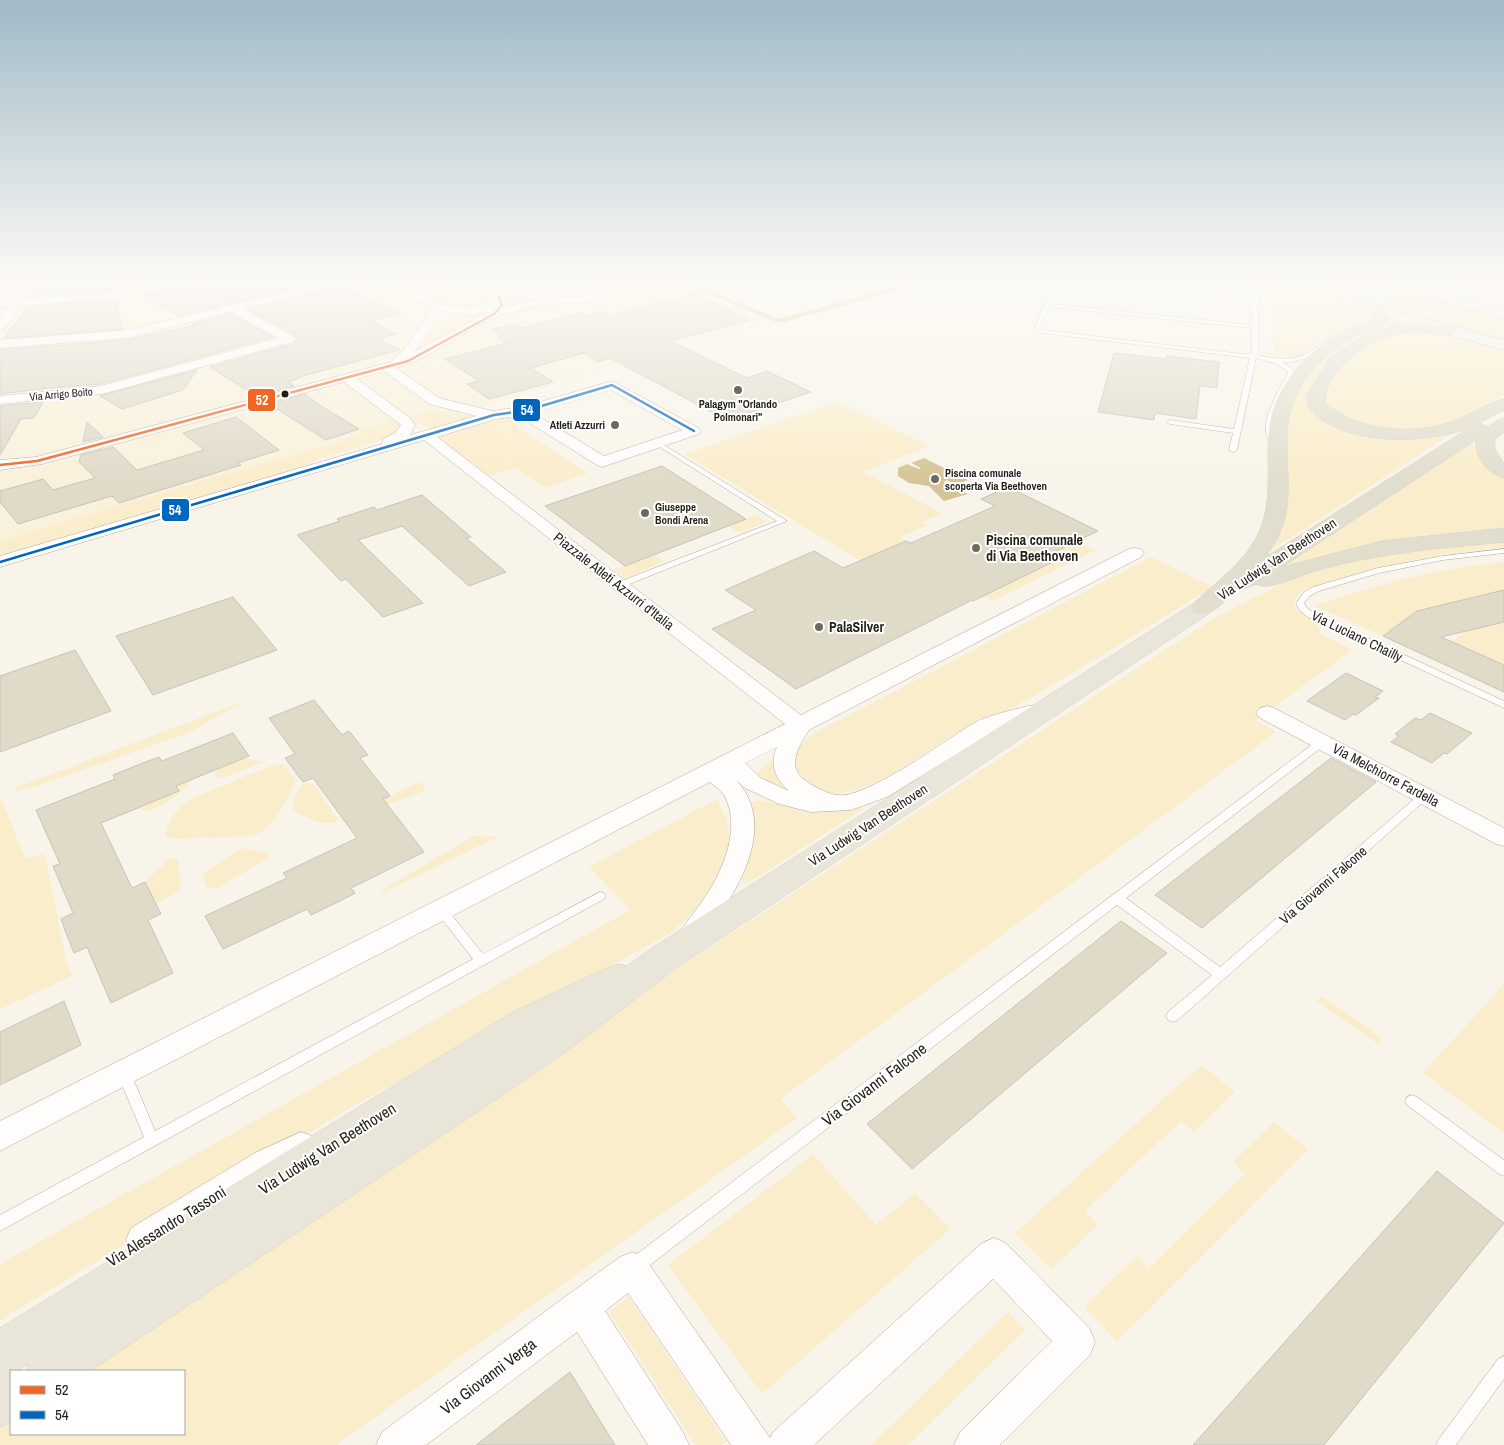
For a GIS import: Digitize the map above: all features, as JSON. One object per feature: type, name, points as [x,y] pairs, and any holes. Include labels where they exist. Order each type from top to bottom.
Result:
[{"type":"highway","points":[[1202,608],[1253,557],[1266,539],[1275,517],[1278,501],[1280,416],[1295,383],[1326,349]]},
{"type":"highway","points":[[1353,349],[1335,363],[1316,395],[1316,405],[1330,416],[1356,427],[1382,433],[1412,434],[1433,432],[1456,427],[1504,404]]},
{"type":"highway","name":"Via Ludwig Van Beethoven","points":[[1202,608],[1504,413]]},
{"type":"highway","points":[[1504,424],[1486,437],[1484,448],[1490,460],[1504,472]]},
{"type":"highway","points":[[1202,608],[1286,572],[1349,555],[1417,543],[1504,535]]},
{"type":"main road","name":"Via Ludwig Van Beethoven","points":[[51,1370],[515,1066],[675,951],[1202,608]]},
{"type":"main road","name":"Via Ludwig Van Beethoven","points":[[0,1355],[526,1023],[675,951]]},
{"type":"street","name":"Via Arrigo Boito","points":[[0,400],[102,390],[251,349]]},
{"type":"street","points":[[386,367],[397,363],[409,349]]},
{"type":"street","points":[[0,465],[37,461],[347,378],[415,358],[430,349]]},
{"type":"street","points":[[386,367],[434,401],[494,415]]},
{"type":"street","points":[[301,473],[327,460],[394,440],[408,428],[406,422],[347,378]]},
{"type":"street","points":[[0,562],[494,415],[520,411],[612,385],[694,431],[602,462],[520,411]]},
{"type":"street","name":"Piazzale Atleti Azzurri d'Italia","points":[[426,435],[801,726]]},
{"type":"street","points":[[0,1137],[1135,553]]},
{"type":"street","name":"Via Ludwig Van Beethoven","points":[[722,767],[779,796],[811,804],[851,802],[879,792],[986,726],[1051,706]]},
{"type":"street","name":"Via Melchiorre Fardella","points":[[1267,713],[1504,838]]},
{"type":"street","name":"Via Ludwig Van Beethoven","points":[[801,726],[785,754],[784,766],[786,774],[792,782],[816,796],[851,802]]},
{"type":"street","name":"Via Ludwig Van Beethoven","points":[[675,951],[714,906],[732,872],[740,846],[743,828],[739,804],[722,767]]},
{"type":"street","name":"Via Alessandro Tassoni","points":[[0,1329],[268,1162],[442,1075]]},
{"type":"street","points":[[786,1445],[994,1255],[1077,1342],[973,1445]]},
{"type":"street","points":[[632,1269],[754,1445]]},
{"type":"street","name":"Via Giovanni Falcone","points":[[581,1306],[632,1269]]},
{"type":"street","points":[[581,1306],[670,1445]]},
{"type":"street","name":"Via Giovanni Verga","points":[[395,1445],[581,1306]]},
{"type":"lane","points":[[1184,349],[1253,356],[1283,364],[1292,372],[1279,394],[1270,425],[1270,435],[1278,448]]},
{"type":"lane","points":[[1233,450],[1255,349]]},
{"type":"lane","points":[[1267,359],[1289,360],[1305,358],[1315,349]]},
{"type":"lane","points":[[1170,422],[1237,432]]},
{"type":"lane","points":[[619,585],[783,521],[657,443]]},
{"type":"lane","name":"Via Luciano Chailly","points":[[1504,551],[1443,558],[1378,571],[1316,589],[1307,594],[1300,603],[1302,608],[1311,615],[1504,706]]},
{"type":"lane","name":"Via Giovanni Falcone","points":[[632,1269],[1322,742]]},
{"type":"lane","name":"Via Giovanni Falcone","points":[[1172,1016],[1425,796]]},
{"type":"lane","points":[[0,1223],[600,896]]},
{"type":"lane","points":[[1117,898],[1220,974]]},
{"type":"lane","points":[[442,911],[481,961]]},
{"type":"lane","points":[[124,1073],[152,1140]]},
{"type":"lane","points":[[1412,1101],[1504,1169]]},
{"type":"lane","points":[[1445,1445],[1504,1365]]},
{"type":"shaded area","points":[[0,349],[677,349],[0,546]]},
{"type":"shaded area","points":[[1275,349],[1310,349],[1303,355],[1291,358],[1276,356],[1262,351],[1275,352]]},
{"type":"shaded area","points":[[1335,349],[1342,349],[1330,358],[1323,366],[1308,396],[1312,409],[1409,439],[1430,438],[1454,432],[1265,554],[1286,455],[1288,415],[1302,382],[1313,368]]},
{"type":"shaded area","points":[[1504,349],[1504,395],[1463,418],[1437,427],[1396,430],[1382,429],[1356,422],[1341,415],[1325,403],[1325,400],[1337,375],[1353,357],[1363,350]]},
{"type":"shaded area","points":[[838,402],[929,446],[863,472],[942,513],[922,522],[928,525],[900,537],[906,541],[861,561],[684,454]]},
{"type":"shaded area","points":[[433,410],[472,416],[428,429],[411,416]]},
{"type":"shaded area","points":[[515,416],[528,423],[516,427],[588,473],[546,488],[516,468],[489,476],[435,437],[486,421]]},
{"type":"shaded area","points":[[395,421],[400,426],[393,437],[319,459],[299,469],[0,557],[0,541],[361,435],[359,431]]},
{"type":"shaded area","points":[[1472,442],[1478,455],[1504,477],[1504,531],[1273,573]]},
{"type":"shaded area","name":"Piscina comunale scoperta Via Beethoven","points":[[924,458],[968,480],[955,485],[947,480],[943,482],[968,494],[944,501],[929,486],[909,483],[898,476],[898,468],[907,464],[919,469],[921,468],[911,463]]},
{"type":"shaded area","points":[[756,515],[767,522],[739,533],[728,526]]},
{"type":"shaded area","points":[[1504,539],[1504,547],[1441,555],[1400,563],[1319,584],[1300,593],[1295,599],[1293,606],[1298,611],[1318,621],[1320,634],[1352,650],[1256,720],[1276,732],[780,1099],[797,1118],[336,1445],[0,1445],[0,1417],[10,1411],[10,1435],[185,1435],[185,1370],[72,1370],[643,991],[1211,620],[1278,586],[1313,572],[1348,561],[1406,550]]},
{"type":"shaded area","points":[[1077,541],[1096,550],[993,601],[984,596],[1062,557],[1054,552]]},
{"type":"shaded area","points":[[654,555],[664,562],[624,578],[614,570]]},
{"type":"shaded area","points":[[1151,557],[1213,587],[1039,693],[1007,711],[955,734],[900,769],[870,785],[841,793],[825,792],[805,780],[795,767],[792,760],[796,751],[817,732]]},
{"type":"shaded area","points":[[1504,562],[1504,590],[1417,611],[1383,636],[1315,606],[1362,590],[1408,578]]},
{"type":"shaded area","points":[[1504,622],[1504,665],[1452,642],[1465,631]]},
{"type":"shaded area","points":[[247,700],[188,733],[32,788],[12,789]]},
{"type":"shaded area","points":[[244,758],[264,762],[227,776],[217,778],[215,775],[215,770]]},
{"type":"shaded area","points":[[773,760],[776,769],[795,792],[776,791],[758,775],[761,768]]},
{"type":"shaded area","points":[[282,764],[294,778],[295,784],[273,822],[259,833],[251,836],[176,839],[166,836],[166,831],[174,815],[190,799],[273,765]]},
{"type":"shaded area","points":[[191,780],[186,788],[161,806],[149,810],[135,809],[179,791],[176,786]]},
{"type":"shaded area","points":[[305,783],[313,784],[338,819],[335,823],[319,823],[294,811],[292,804],[301,786]]},
{"type":"shaded area","points":[[417,783],[422,783],[425,788],[422,792],[368,812],[357,811]]},
{"type":"shaded area","points":[[0,796],[25,858],[45,855],[66,961],[72,976],[0,1009]]},
{"type":"shaded area","points":[[717,799],[726,820],[729,837],[728,853],[723,868],[706,897],[671,933],[350,1108],[0,1320],[0,1264],[630,910],[589,867]]},
{"type":"shaded area","points":[[760,800],[796,808],[857,806],[863,809],[753,880],[745,882],[739,879],[749,804]]},
{"type":"shaded area","points":[[474,836],[498,837],[380,894],[385,888]]},
{"type":"shaded area","points":[[242,848],[269,854],[269,857],[218,888],[207,888],[203,878],[204,873]]},
{"type":"shaded area","points":[[170,858],[178,860],[181,889],[156,904],[145,882]]},
{"type":"shaded area","points":[[1504,984],[1504,1133],[1423,1073]]},
{"type":"shaded area","points":[[1322,996],[1383,1039],[1378,1044],[1317,1001]]},
{"type":"shaded area","points":[[1201,1065],[1235,1092],[1194,1132],[1181,1121],[1085,1211],[1098,1225],[1051,1269],[1015,1233]]},
{"type":"shaded area","points":[[1274,1122],[1308,1149],[1117,1341],[1084,1307],[1137,1256],[1149,1268],[1245,1174],[1233,1162]]},
{"type":"shaded area","points":[[813,1154],[876,1225],[915,1193],[950,1229],[762,1394],[668,1265]]},
{"type":"shaded area","points":[[629,1297],[726,1442],[722,1445],[696,1445],[609,1312]]},
{"type":"shaded area","points":[[1008,1312],[1025,1330],[908,1445],[871,1445]]},
{"type":"building","points":[[227,349],[101,384],[0,394],[0,350]]},
{"type":"building","points":[[273,349],[399,350],[299,377],[288,382],[294,386],[256,396],[210,367]]},
{"type":"building","points":[[482,349],[688,349],[747,378],[767,371],[811,392],[727,420],[610,358],[598,362],[584,353],[531,368],[553,382],[489,399],[467,384],[479,381],[445,359]]},
{"type":"building","points":[[1114,353],[1167,359],[1167,356],[1219,362],[1217,388],[1200,386],[1196,419],[1155,413],[1154,420],[1098,412]]},
{"type":"building","points":[[197,370],[183,390],[122,409],[100,396]]},
{"type":"building","points":[[305,394],[359,429],[326,440],[269,404]]},
{"type":"building","points":[[43,402],[34,418],[21,419],[0,455],[0,406]]},
{"type":"building","points":[[236,417],[279,450],[238,463],[241,465],[119,503],[112,496],[18,524],[0,502],[0,491],[43,479],[53,490],[95,478],[79,462],[81,455],[113,447],[137,470],[204,450],[183,433]]},
{"type":"building","points":[[87,422],[103,437],[83,442]]},
{"type":"building","name":"Giuseppe Bondi Arena","points":[[662,466],[746,519],[625,566],[545,506]]},
{"type":"building","points":[[1008,487],[1098,531],[1054,552],[1063,557],[972,600],[796,689],[712,629],[756,610],[725,590],[814,551],[843,568],[906,541],[911,543],[995,506],[981,499]]},
{"type":"building","points":[[422,495],[471,537],[466,538],[506,572],[469,586],[402,526],[358,540],[423,603],[383,617],[346,579],[341,581],[297,535],[340,521],[337,519],[374,507],[377,510]]},
{"type":"building","points":[[1504,590],[1504,622],[1441,637],[1504,665],[1504,692],[1383,636],[1417,611]]},
{"type":"building","points":[[233,597],[277,650],[153,695],[116,636]]},
{"type":"building","points":[[75,650],[111,711],[0,752],[0,676]]},
{"type":"building","points":[[1346,673],[1383,691],[1375,697],[1379,698],[1356,715],[1353,714],[1345,720],[1307,701]]},
{"type":"building","points":[[314,700],[342,735],[349,731],[368,755],[360,758],[390,796],[383,799],[424,852],[351,888],[355,893],[311,915],[307,909],[223,949],[205,916],[287,878],[283,873],[357,838],[313,778],[303,782],[285,758],[295,754],[269,718]]},
{"type":"building","points":[[1430,713],[1472,733],[1447,754],[1444,753],[1432,763],[1391,742],[1399,736],[1395,734],[1415,718],[1421,720]]},
{"type":"building","points":[[233,733],[249,756],[176,786],[179,791],[101,823],[132,888],[145,882],[161,914],[148,920],[173,973],[111,1003],[87,947],[74,953],[66,933],[61,919],[73,913],[53,866],[60,864],[36,810],[115,779],[113,775],[143,763],[159,757],[162,761]]},
{"type":"building","points":[[1331,758],[1376,782],[1202,928],[1155,895]]},
{"type":"building","points":[[1121,921],[1167,953],[912,1169],[867,1124]]},
{"type":"building","points":[[64,1001],[81,1045],[0,1085],[0,1032]]},
{"type":"building","points":[[1437,1171],[1504,1223],[1324,1445],[1193,1445]]},
{"type":"building","points":[[570,1372],[615,1445],[476,1445]]},
{"type":"transit line","name":"52","points":[[0,465],[37,461],[408,361],[429,349]]},
{"type":"transit line","name":"54","points":[[0,562],[494,415],[528,410],[612,385],[694,431]]},
{"type":"place","name":"Palagym \"Orlando Polmonari\"","points":[[738,390]]},
{"type":"place","name":"Atleti Azzurri","points":[[615,425]]},
{"type":"place","name":"Piscina comunale scoperta Via Beethoven","points":[[935,479]]},
{"type":"place","name":"Giuseppe Bondi Arena","points":[[645,513]]},
{"type":"place","name":"Piscina comunale di Via Beethoven","points":[[976,548]]},
{"type":"place","name":"PalaSilver","points":[[819,627]]}]
